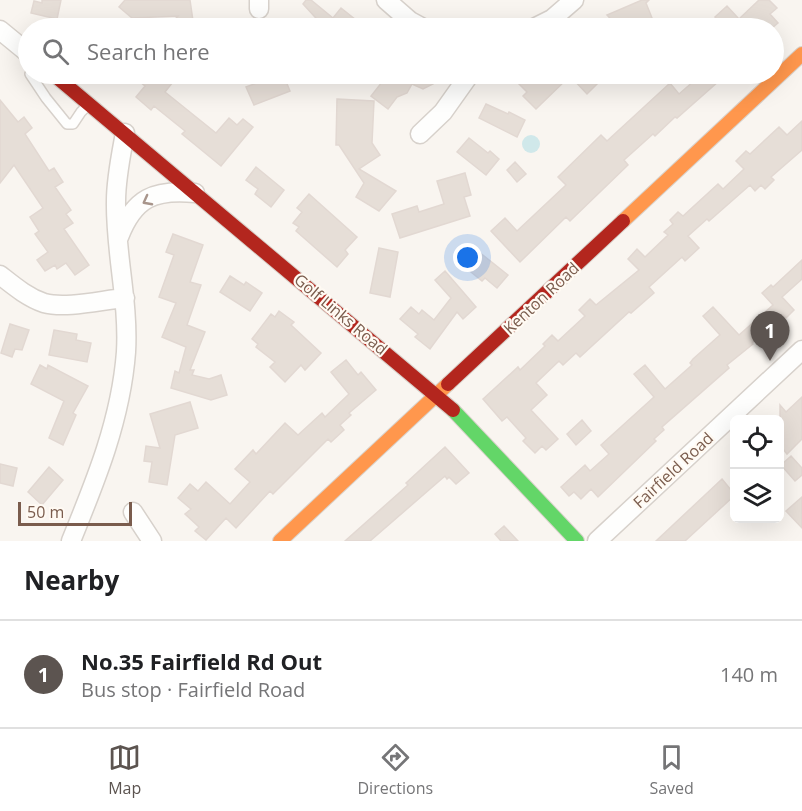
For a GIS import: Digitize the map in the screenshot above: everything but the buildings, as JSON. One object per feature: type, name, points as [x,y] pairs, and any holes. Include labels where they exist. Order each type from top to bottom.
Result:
[{"type":"street","points":[[386,0],[407,18]]},
{"type":"street","points":[[553,18],[574,0]]},
{"type":"street","points":[[0,30],[18,45]]},
{"type":"street","name":"Kenton Road","points":[[784,71],[802,54]]},
{"type":"street","name":"Golf Links Road","points":[[65,84],[437,395],[461,417],[577,541]]},
{"type":"street","points":[[420,134],[443,112],[464,84]]},
{"type":"street","name":"Kenton Road","points":[[280,541],[770,84]]},
{"type":"street","points":[[71,541],[93,489],[114,424],[122,384],[126,351],[125,298],[116,201],[124,133]]},
{"type":"street","points":[[118,241],[126,218],[135,207],[147,200],[174,191],[197,193]]},
{"type":"street","points":[[0,275],[19,290],[47,304],[61,305],[125,298]]},
{"type":"street","name":"Fairfield Road","points":[[597,541],[802,350]]},
{"type":"street","points":[[133,512],[152,541]]},
{"type":"lane","points":[[37,84],[67,124],[73,124],[90,104]]},
{"type":"water","points":[[531,135],[537,138],[540,144],[537,150],[531,153],[525,150],[522,144],[525,138]]},
{"type":"traffic: fast","points":[[453,410],[577,541]]},
{"type":"traffic: slow","points":[[784,71],[802,54]]},
{"type":"traffic: slow","points":[[623,221],[770,84]]},
{"type":"traffic: slow","points":[[280,541],[448,384]]},
{"type":"traffic: jam","points":[[65,84],[453,410]]},
{"type":"traffic: jam","points":[[448,384],[623,221]]},
{"type":"place","name":"No.35 Fairfield Rd Out","points":[[770,361]]}]
